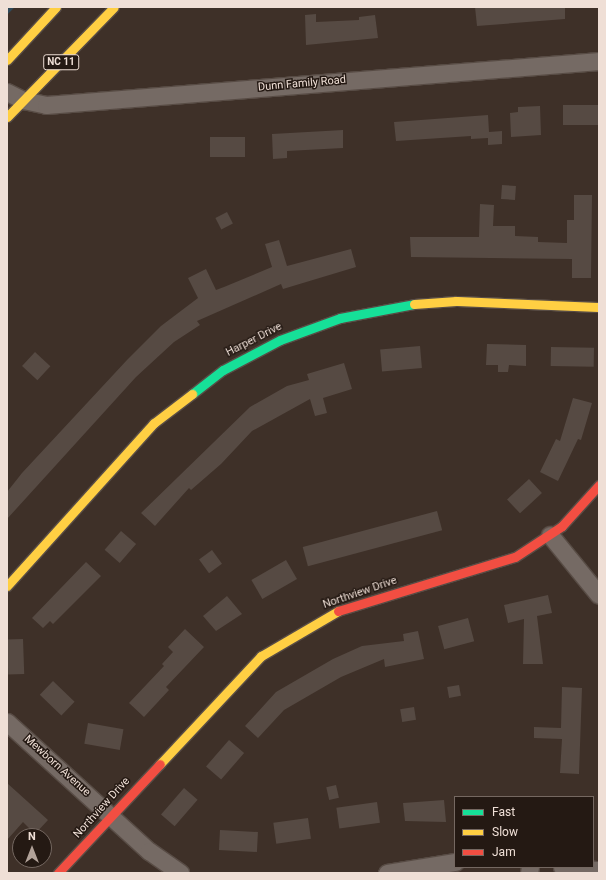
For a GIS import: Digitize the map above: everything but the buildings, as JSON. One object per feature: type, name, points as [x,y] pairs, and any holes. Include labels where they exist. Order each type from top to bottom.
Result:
[{"type":"main road","points":[[7,60],[56,7]]},
{"type":"main road","name":"NC 11","points":[[7,117],[114,7]]},
{"type":"main road","name":"Harper Drive","points":[[7,586],[154,423],[223,370],[280,340],[340,318],[406,304],[478,301],[599,307]]},
{"type":"main road","name":"Northview Drive","points":[[58,873],[261,656],[286,638],[344,609],[498,564],[550,535],[575,514],[599,485]]},
{"type":"street","name":"Dunn Family Road","points":[[7,92],[23,100],[46,105],[599,60]]},
{"type":"street","points":[[550,535],[599,596]]},
{"type":"street","name":"Mewborn Avenue","points":[[7,722],[112,815],[148,851],[180,873]]},
{"type":"street","points":[[387,873],[454,862]]},
{"type":"street","points":[[574,868],[599,870]]},
{"type":"waterway","points":[[7,12],[12,7]]},
{"type":"traffic: fast","points":[[192,394],[223,370],[280,340],[340,318],[414,304]]},
{"type":"traffic: slow","points":[[7,60],[56,7]]},
{"type":"traffic: slow","points":[[7,117],[114,7]]},
{"type":"traffic: slow","points":[[414,304],[456,301],[599,307]]},
{"type":"traffic: slow","points":[[7,586],[154,423],[192,394]]},
{"type":"traffic: slow","points":[[160,764],[261,656],[338,611]]},
{"type":"traffic: jam","points":[[338,611],[515,557],[562,526],[599,485]]},
{"type":"traffic: jam","points":[[58,873],[160,764]]}]
